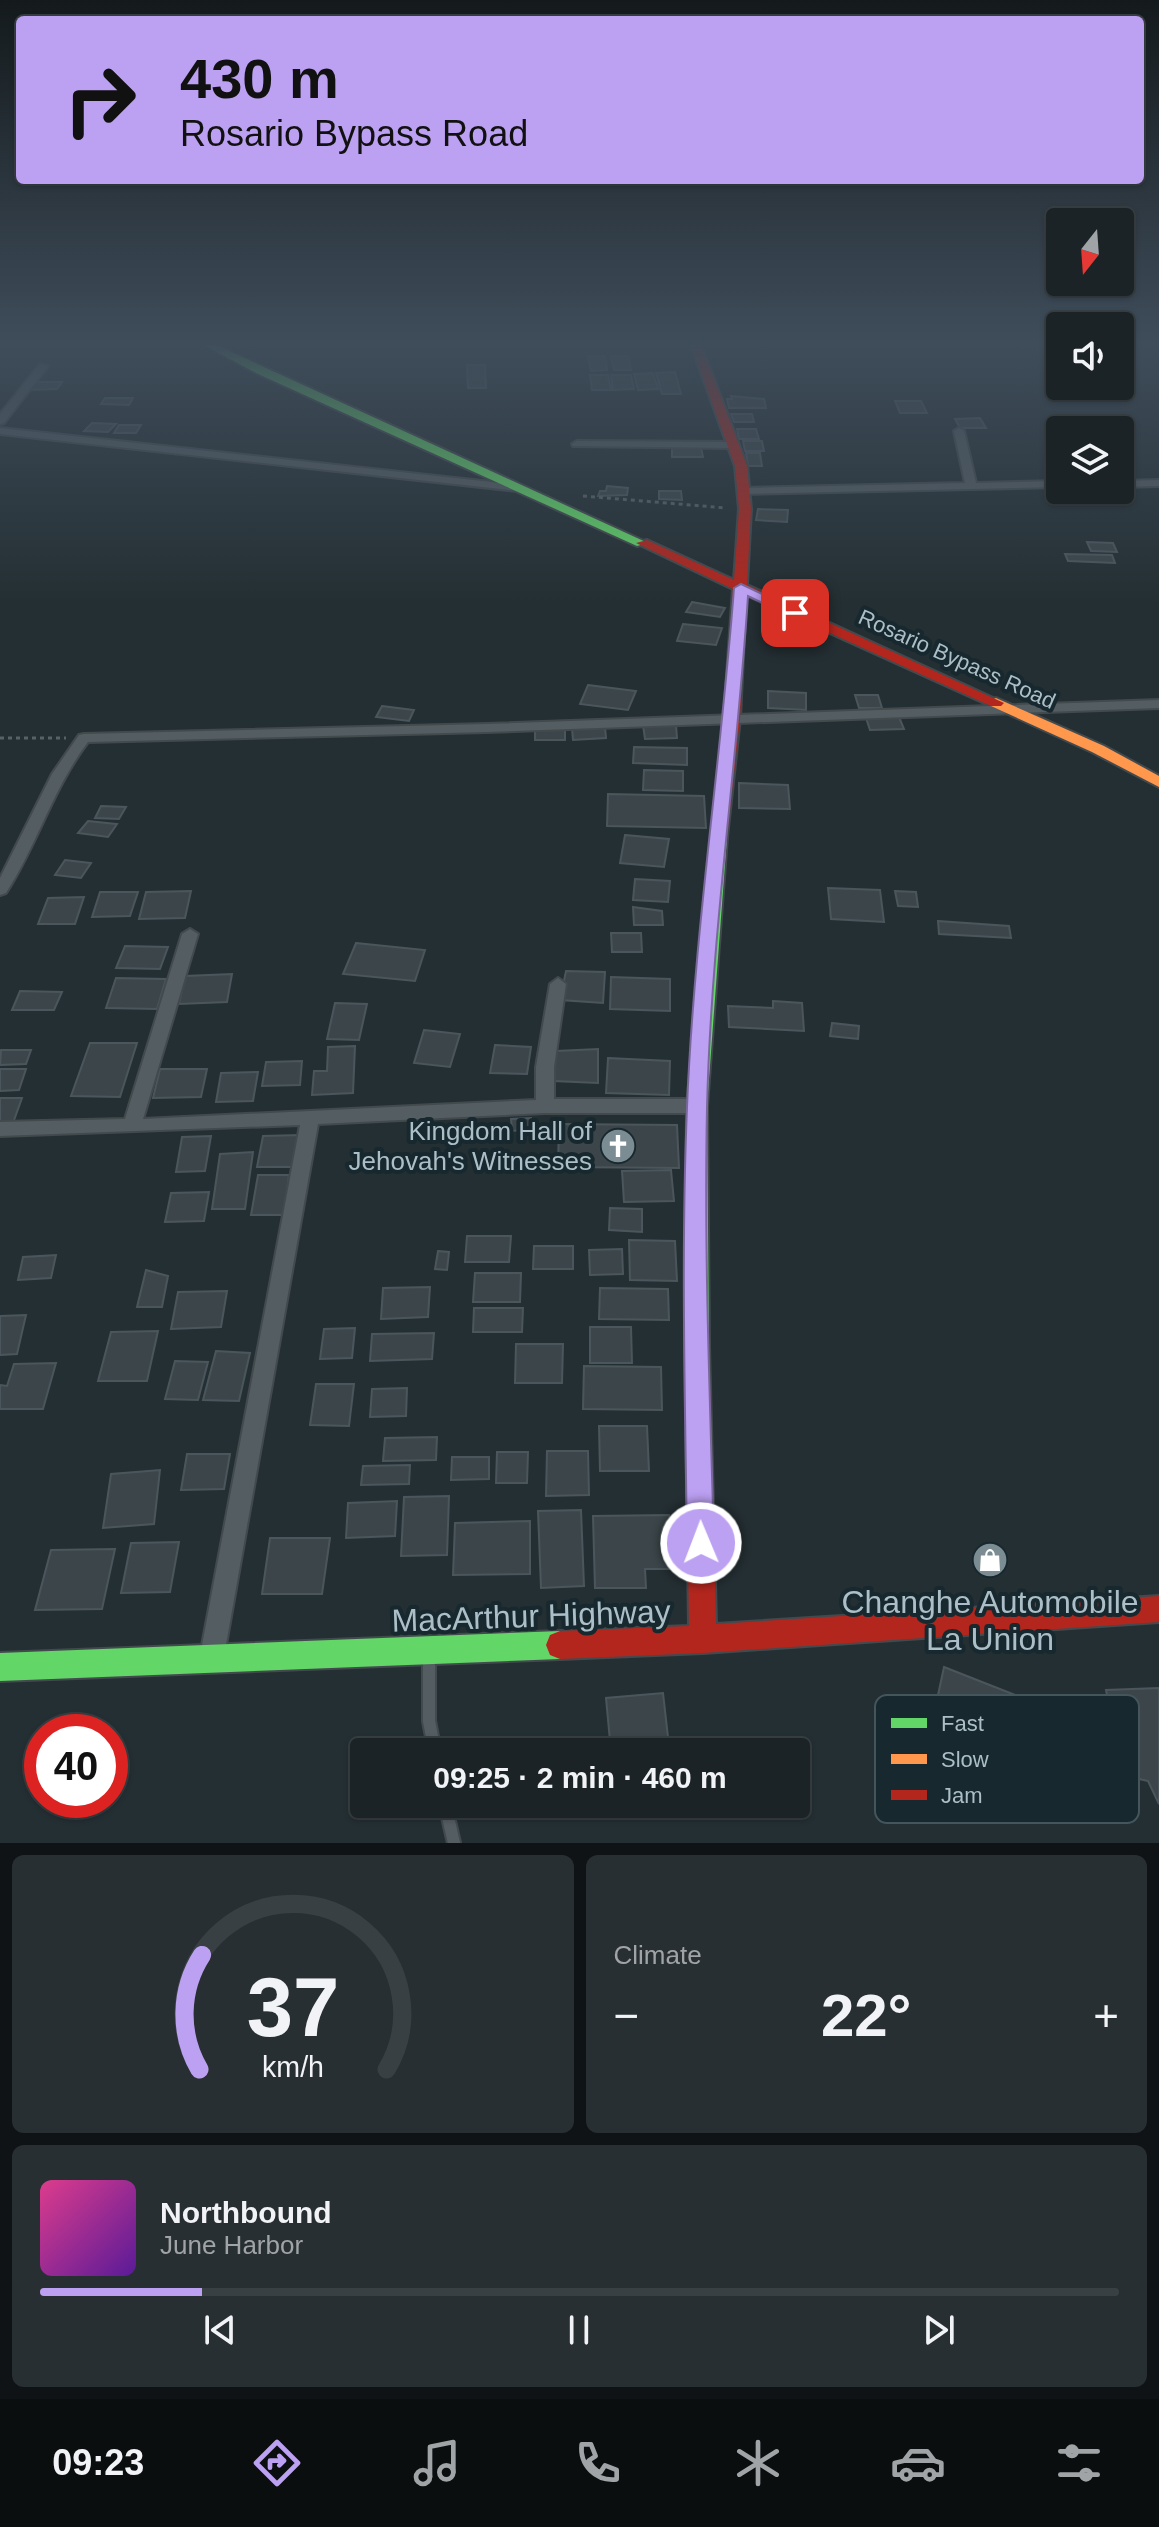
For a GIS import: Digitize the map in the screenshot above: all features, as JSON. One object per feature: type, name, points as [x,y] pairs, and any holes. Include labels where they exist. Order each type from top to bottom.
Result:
[{"type":"main road","name":"Rosario Bypass Road","points":[[392,431],[1034,709],[1159,770]]},
{"type":"main road","name":"Rosario Bypass Road","points":[[414,431],[1098,749],[1159,782]]},
{"type":"main road","points":[[703,1639],[696,1322],[697,1106],[711,913],[732,718],[744,500],[741,466],[728,431]]},
{"type":"main road","name":"MacArthur Highway","points":[[0,1667],[703,1639],[1159,1609]]},
{"type":"street","points":[[0,431],[518,488]]},
{"type":"street","points":[[959,431],[971,485]]},
{"type":"street","points":[[577,444],[733,445]]},
{"type":"street","points":[[1134,484],[1159,483]]},
{"type":"street","points":[[744,500],[971,485],[1046,484]]},
{"type":"street","points":[[0,890],[19,864],[52,783],[66,758],[84,738],[390,733],[1159,704]]},
{"type":"street","points":[[132,1126],[190,934]]},
{"type":"street","points":[[545,1106],[545,1067],[558,984]]},
{"type":"street","points":[[0,1129],[132,1126],[545,1106],[697,1106]]},
{"type":"street","points":[[212,1658],[310,1118]]},
{"type":"lane","points":[[428,1650],[429,1721],[432,1738]]},
{"type":"lane","points":[[448,1818],[454,1843]]},
{"type":"path","points":[[545,491],[744,500]]},
{"type":"path","points":[[0,738],[84,738]]},
{"type":"building","points":[[115,431],[137,431],[136,433]]},
{"type":"building","points":[[737,431],[757,431],[759,439],[739,439]]},
{"type":"building","points":[[743,441],[762,441],[764,451],[745,451]]},
{"type":"building","points":[[672,448],[701,448],[703,457],[672,457]]},
{"type":"building","points":[[746,453],[760,453],[762,466],[748,466]]},
{"type":"building","points":[[607,486],[628,488],[627,495],[598,496],[600,491],[606,491]]},
{"type":"building","points":[[659,491],[681,491],[682,500],[659,499]]},
{"type":"building","points":[[758,509],[788,510],[787,522],[756,520]]},
{"type":"building","points":[[1087,542],[1113,543],[1117,552],[1091,551]]},
{"type":"building","points":[[1065,554],[1112,555],[1115,563],[1068,561]]},
{"type":"building","points":[[692,602],[725,608],[720,617],[686,612]]},
{"type":"building","points":[[683,624],[722,628],[716,645],[677,641]]},
{"type":"building","points":[[588,685],[636,691],[628,710],[580,704]]},
{"type":"building","points":[[768,691],[806,693],[806,710],[768,708]]},
{"type":"building","points":[[855,695],[878,695],[882,708],[859,708]]},
{"type":"building","points":[[382,706],[414,710],[409,721],[376,717]]},
{"type":"building","points":[[899,717],[904,729],[870,730],[866,718]]},
{"type":"building","points":[[643,725],[676,725],[677,738],[645,739]]},
{"type":"building","points":[[605,727],[606,738],[573,740],[572,728]]},
{"type":"building","points":[[535,728],[565,728],[565,740],[535,740]]},
{"type":"building","points":[[634,747],[687,748],[687,765],[633,763]]},
{"type":"building","points":[[644,770],[683,771],[683,791],[643,790]]},
{"type":"building","points":[[739,783],[788,785],[790,809],[739,808]]},
{"type":"building","points":[[608,794],[704,796],[706,828],[607,826]]},
{"type":"building","points":[[101,806],[126,807],[119,819],[95,818]]},
{"type":"building","points":[[88,821],[117,824],[108,837],[78,833]]},
{"type":"building","points":[[625,835],[669,839],[664,867],[620,863]]},
{"type":"building","points":[[65,860],[91,863],[81,878],[55,875]]},
{"type":"building","points":[[635,879],[670,881],[668,902],[633,900]]},
{"type":"building","points":[[828,888],[880,890],[884,922],[831,919]]},
{"type":"building","points":[[191,891],[185,918],[139,919],[146,892]]},
{"type":"building","points":[[895,891],[916,892],[918,907],[898,906]]},
{"type":"building","points":[[100,892],[138,892],[130,916],[92,917]]},
{"type":"building","points":[[84,897],[75,924],[38,924],[48,898]]},
{"type":"building","points":[[633,907],[662,911],[663,925],[634,925]]},
{"type":"building","points":[[938,921],[1009,926],[1011,938],[939,934]]},
{"type":"building","points":[[611,933],[641,933],[642,952],[612,952]]},
{"type":"building","points":[[356,943],[425,950],[415,981],[343,974]]},
{"type":"building","points":[[125,946],[168,947],[160,969],[116,968]]},
{"type":"building","points":[[566,971],[605,972],[603,1003],[560,1000]]},
{"type":"building","points":[[232,974],[227,1002],[179,1004],[185,976]]},
{"type":"building","points":[[611,977],[670,979],[670,1011],[610,1009]]},
{"type":"building","points":[[116,978],[166,979],[157,1009],[106,1008]]},
{"type":"building","points":[[20,991],[62,992],[54,1010],[12,1010]]},
{"type":"building","points":[[773,1001],[802,1003],[804,1031],[729,1027],[728,1006],[773,1008]]},
{"type":"building","points":[[335,1003],[367,1004],[359,1040],[327,1039]]},
{"type":"building","points":[[832,1023],[859,1026],[858,1039],[830,1036]]},
{"type":"building","points":[[424,1030],[460,1034],[450,1067],[414,1063]]},
{"type":"building","points":[[90,1043],[137,1043],[120,1097],[71,1096]]},
{"type":"building","points":[[495,1045],[531,1047],[527,1074],[490,1073]]},
{"type":"building","points":[[355,1046],[353,1093],[312,1095],[314,1071],[327,1071],[328,1047]]},
{"type":"building","points":[[598,1049],[598,1083],[553,1081],[556,1051]]},
{"type":"building","points":[[1,1050],[31,1050],[26,1064],[0,1065]]},
{"type":"building","points":[[608,1058],[670,1061],[669,1095],[606,1093]]},
{"type":"building","points":[[302,1061],[300,1085],[262,1086],[266,1062]]},
{"type":"building","points":[[0,1069],[26,1069],[19,1090],[0,1091]]},
{"type":"building","points":[[160,1069],[207,1069],[201,1097],[153,1098]]},
{"type":"building","points":[[258,1072],[253,1101],[216,1102],[221,1073]]},
{"type":"building","points":[[0,1098],[22,1098],[13,1123],[0,1123]]},
{"type":"building","points":[[531,1118],[532,1129],[512,1131],[511,1119]]},
{"type":"building","name":"Kingdom Hall of Jehovah's Witnesses","points":[[559,1124],[677,1125],[679,1168],[558,1167]]},
{"type":"building","points":[[300,1135],[295,1167],[257,1167],[263,1136]]},
{"type":"building","points":[[211,1136],[205,1171],[176,1172],[182,1137]]},
{"type":"building","points":[[253,1152],[245,1209],[212,1209],[220,1154]]},
{"type":"building","points":[[671,1170],[674,1201],[624,1202],[622,1171]]},
{"type":"building","points":[[258,1175],[289,1175],[284,1215],[251,1215]]},
{"type":"building","points":[[209,1192],[204,1221],[165,1222],[171,1193]]},
{"type":"building","points":[[610,1208],[642,1209],[642,1232],[609,1230]]},
{"type":"building","points":[[467,1236],[511,1236],[509,1262],[465,1262]]},
{"type":"building","points":[[629,1240],[675,1241],[677,1281],[630,1280]]},
{"type":"building","points":[[534,1246],[573,1246],[573,1269],[533,1269]]},
{"type":"building","points":[[622,1249],[623,1274],[590,1275],[589,1250]]},
{"type":"building","points":[[438,1251],[449,1252],[447,1270],[435,1269]]},
{"type":"building","points":[[56,1255],[51,1278],[18,1280],[23,1257]]},
{"type":"building","points":[[146,1270],[168,1276],[162,1307],[137,1307]]},
{"type":"building","points":[[475,1273],[521,1273],[520,1302],[473,1302]]},
{"type":"building","points":[[430,1287],[428,1317],[381,1319],[383,1288]]},
{"type":"building","points":[[600,1288],[668,1289],[669,1320],[599,1319]]},
{"type":"building","points":[[227,1291],[221,1327],[171,1329],[178,1292]]},
{"type":"building","points":[[474,1308],[523,1308],[522,1332],[473,1332]]},
{"type":"building","points":[[26,1315],[17,1354],[0,1355],[0,1316]]},
{"type":"building","points":[[590,1327],[631,1327],[632,1363],[590,1363]]},
{"type":"building","points":[[355,1328],[352,1358],[320,1359],[324,1329]]},
{"type":"building","points":[[158,1331],[147,1381],[98,1381],[111,1332]]},
{"type":"building","points":[[434,1333],[432,1359],[370,1361],[372,1334]]},
{"type":"building","points":[[516,1344],[563,1344],[562,1383],[515,1383]]},
{"type":"building","points":[[216,1351],[250,1353],[239,1401],[203,1400]]},
{"type":"building","points":[[175,1361],[208,1362],[198,1400],[165,1399]]},
{"type":"building","points":[[56,1363],[43,1409],[0,1409],[0,1385],[7,1386],[14,1364]]},
{"type":"building","points":[[584,1366],[661,1367],[662,1410],[583,1409]]},
{"type":"building","points":[[316,1384],[354,1384],[349,1426],[310,1425]]},
{"type":"building","points":[[407,1388],[406,1416],[370,1417],[372,1389]]},
{"type":"building","points":[[599,1426],[647,1426],[649,1471],[600,1471]]},
{"type":"building","points":[[437,1437],[436,1460],[383,1461],[385,1438]]},
{"type":"building","points":[[547,1451],[588,1451],[589,1495],[546,1496]]},
{"type":"building","points":[[497,1452],[528,1452],[527,1483],[496,1483]]},
{"type":"building","points":[[187,1454],[230,1454],[224,1489],[181,1490]]},
{"type":"building","points":[[452,1457],[489,1457],[489,1479],[451,1480]]},
{"type":"building","points":[[410,1465],[409,1484],[361,1485],[363,1466]]},
{"type":"building","points":[[160,1470],[154,1524],[103,1528],[111,1474]]},
{"type":"building","points":[[449,1496],[447,1555],[401,1556],[404,1497]]},
{"type":"building","points":[[397,1501],[395,1536],[346,1538],[348,1503]]},
{"type":"building","points":[[581,1510],[584,1586],[541,1588],[538,1511]]},
{"type":"building","points":[[669,1515],[673,1569],[645,1569],[646,1588],[595,1588],[593,1516]]},
{"type":"building","points":[[530,1521],[530,1574],[453,1575],[455,1523]]},
{"type":"building","points":[[270,1538],[330,1538],[322,1594],[262,1594]]},
{"type":"building","points":[[179,1542],[170,1592],[121,1593],[131,1543]]},
{"type":"building","points":[[115,1549],[102,1609],[35,1610],[51,1550]]},
{"type":"building","points":[[944,1667],[1015,1695],[938,1695]]},
{"type":"building","points":[[1159,1688],[1159,1804],[1148,1781],[1139,1779],[1139,1695],[1107,1695],[1106,1690]]},
{"type":"building","points":[[663,1693],[668,1737],[610,1738],[606,1698]]},
{"type":"traffic: fast","points":[[393,431],[642,543]]},
{"type":"traffic: fast","points":[[697,1346],[697,1106],[719,837]]},
{"type":"traffic: fast","points":[[0,1667],[560,1645]]},
{"type":"traffic: slow","points":[[996,703],[1098,749],[1159,782]]},
{"type":"traffic: jam","points":[[719,837],[732,718],[745,509],[741,466],[728,431]]},
{"type":"traffic: jam","points":[[642,543],[996,703]]},
{"type":"traffic: jam","points":[[697,1346],[703,1639]]},
{"type":"traffic: jam","points":[[560,1645],[703,1639],[1159,1609]]},
{"type":"place","name":"Kingdom Hall of Jehovah's Witnesses","points":[[618,1146]]},
{"type":"place","name":"Changhe Automobile La Union","points":[[990,1560]]},
{"type":"route","points":[[701,1543],[696,1322],[697,1106],[741,588],[795,613]]}]
